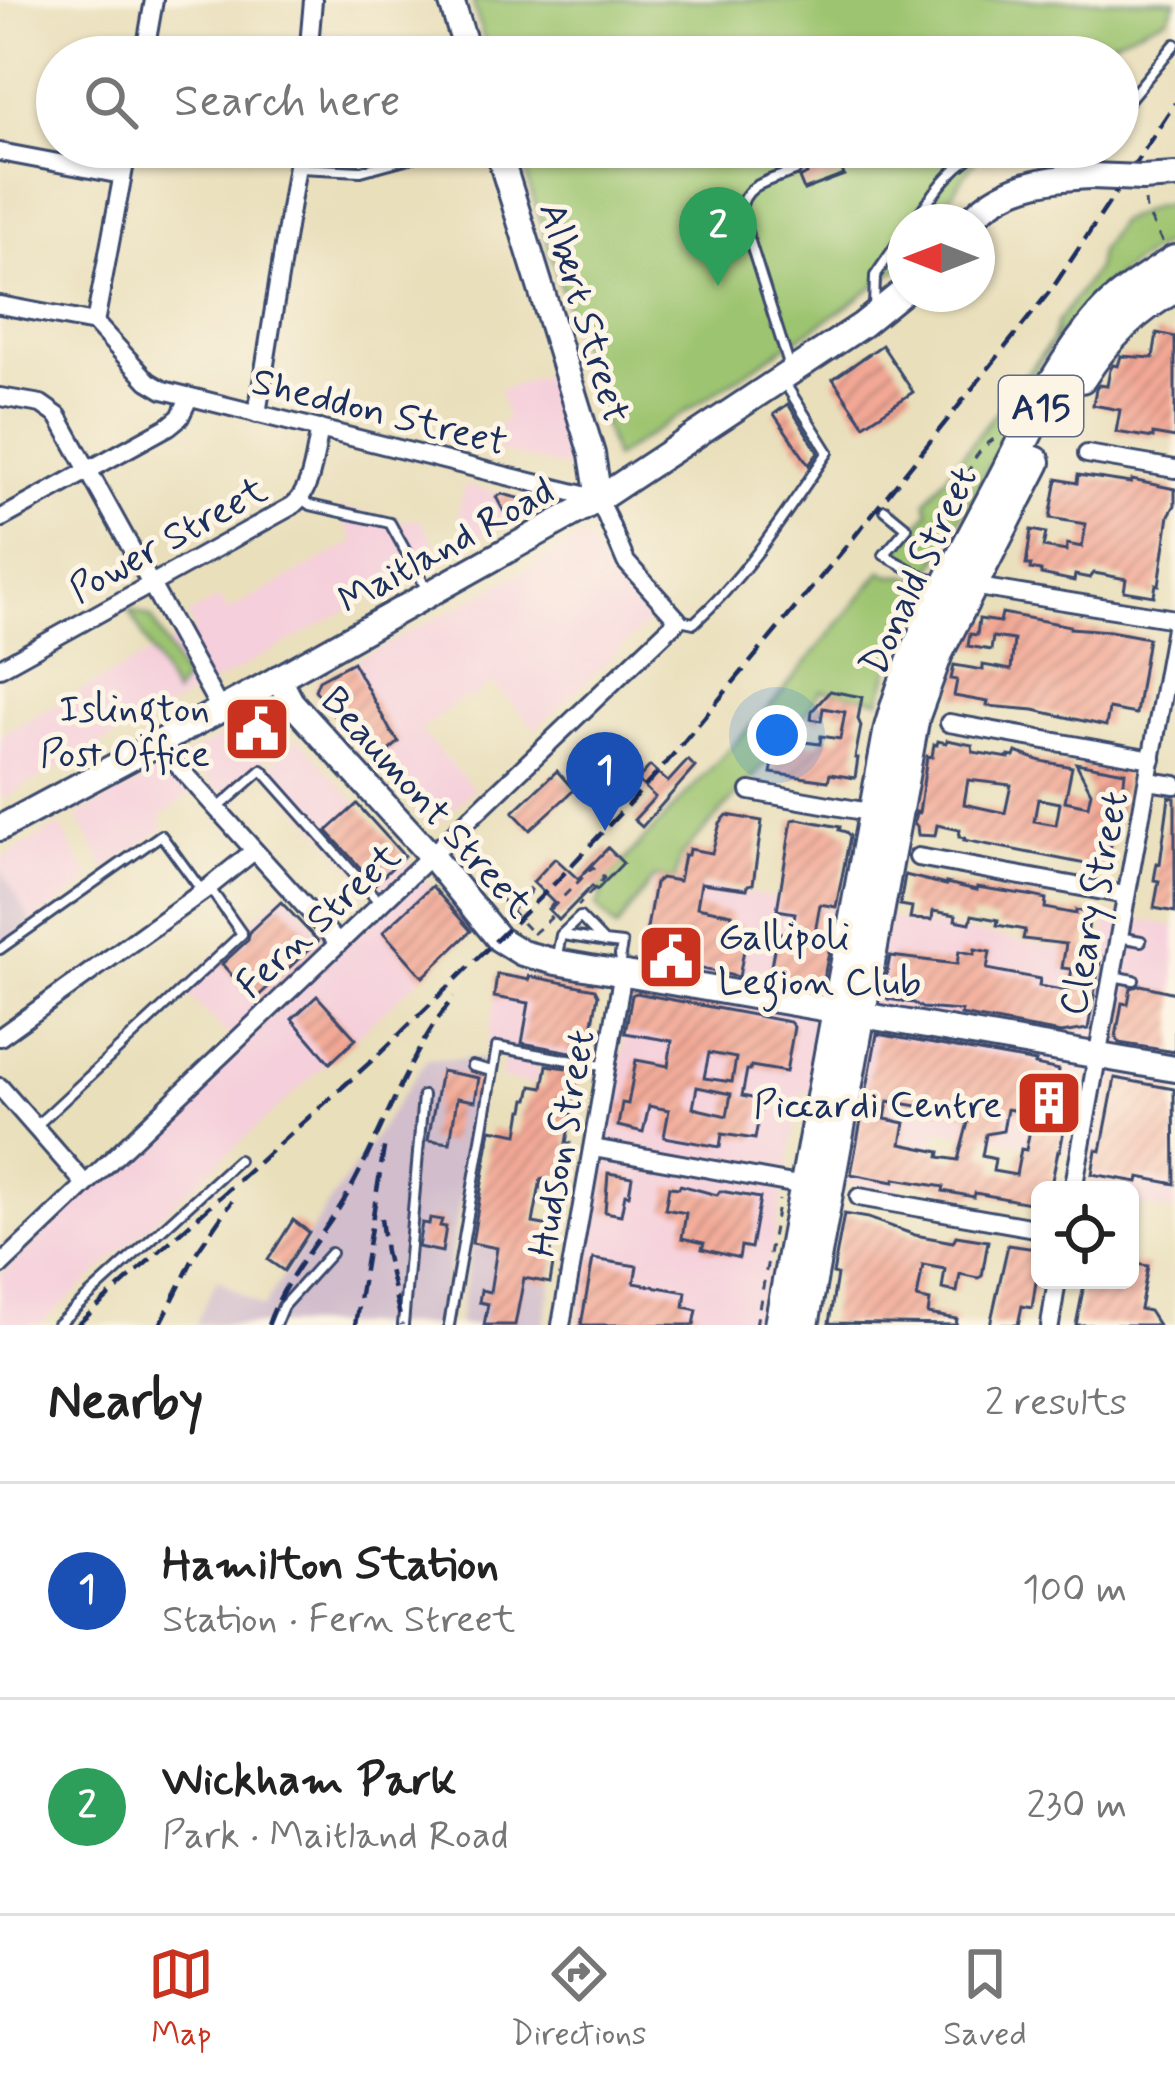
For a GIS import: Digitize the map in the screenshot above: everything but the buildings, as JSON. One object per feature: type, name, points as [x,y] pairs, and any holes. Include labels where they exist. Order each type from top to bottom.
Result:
[{"type":"highway","name":"Donald Street","points":[[779,1325],[792,1190],[849,1012],[914,716],[960,585],[1052,386],[1076,347],[1104,313],[1170,254]]},
{"type":"highway","name":"Donald Street","points":[[803,1325],[874,813],[903,679],[1092,360],[1125,322],[1175,286]]},
{"type":"main road","points":[[451,0],[462,36]]},
{"type":"main road","name":"Albert Street","points":[[503,168],[592,454],[603,508]]},
{"type":"main road","points":[[989,204],[1035,181],[1091,176],[1144,190],[1175,176]]},
{"type":"main road","name":"Maitland Road","points":[[0,828],[430,594],[603,508],[887,306]]},
{"type":"main road","name":"Beaumont Street","points":[[278,678],[291,702],[504,944],[522,953],[1175,1069]]},
{"type":"street","points":[[148,36],[154,0]]},
{"type":"street","points":[[310,36],[313,0]]},
{"type":"street","points":[[0,152],[36,159]]},
{"type":"street","points":[[85,168],[122,175]]},
{"type":"street","points":[[0,305],[95,323],[124,168]]},
{"type":"street","points":[[256,414],[298,168]]},
{"type":"street","name":"Sheddon Street","points":[[95,323],[148,381],[163,390],[603,508]]},
{"type":"street","points":[[0,397],[29,401],[58,416],[220,709]]},
{"type":"street","points":[[0,518],[169,426],[180,417],[189,398]]},
{"type":"street","name":"Power Street","points":[[0,668],[301,499],[320,429]]},
{"type":"street","points":[[1087,454],[1175,470]]},
{"type":"street","points":[[603,508],[626,562],[678,620]]},
{"type":"street","points":[[960,585],[1175,619]]},
{"type":"street","name":"Fern Street","points":[[0,1266],[678,620]]},
{"type":"street","name":"Cleary Street","points":[[1075,1181],[1125,895],[1152,759],[1169,701],[1175,628]]},
{"type":"street","points":[[949,722],[1152,759]]},
{"type":"street","points":[[162,739],[172,760],[338,943]]},
{"type":"street","points":[[1148,781],[1175,785]]},
{"type":"street","points":[[750,791],[782,807],[874,813]]},
{"type":"street","points":[[0,1037],[254,851]]},
{"type":"street","points":[[918,857],[1125,895]]},
{"type":"street","name":"Hudson Street","points":[[561,1325],[623,972]]},
{"type":"street","points":[[0,1087],[85,1184]]},
{"type":"street","points":[[593,1148],[792,1190]]},
{"type":"street","points":[[860,1197],[1031,1227]]},
{"type":"street","points":[[1050,1325],[1056,1289]]},
{"type":"lane","points":[[1139,88],[1175,44]]},
{"type":"lane","points":[[298,168],[336,172],[372,168]]},
{"type":"lane","points":[[926,204],[957,168]]},
{"type":"lane","points":[[678,620],[694,623],[706,612],[766,541],[828,452],[786,374],[741,214],[746,192],[795,171]]},
{"type":"lane","points":[[874,317],[875,276],[887,258]]},
{"type":"lane","points":[[301,499],[390,523],[430,594]]},
{"type":"lane","points":[[885,510],[907,528],[884,555],[927,579],[960,585]]},
{"type":"lane","points":[[217,808],[262,770],[380,904]]},
{"type":"lane","points":[[0,950],[161,835],[242,934],[35,1126]]},
{"type":"lane","points":[[556,962],[561,931],[580,916],[604,942]]},
{"type":"lane","points":[[561,931],[622,944],[623,972]]},
{"type":"lane","points":[[1117,937],[1141,941]]},
{"type":"lane","points":[[1110,976],[1134,980]]},
{"type":"lane","points":[[449,1325],[496,1047],[607,1067]]},
{"type":"lane","points":[[472,1066],[492,1071]]},
{"type":"lane","points":[[403,1325],[424,1096]]},
{"type":"lane","points":[[57,1325],[238,1160]]},
{"type":"lane","points":[[275,1325],[283,1306],[331,1253]]},
{"type":"path","points":[[1144,190],[1146,209],[1170,254]]},
{"type":"path","points":[[561,931],[547,914],[591,866],[604,878],[573,911]]},
{"type":"path","points":[[473,876],[533,934],[550,918]]},
{"type":"path","points":[[512,910],[534,888]]},
{"type":"path","points":[[534,888],[537,896]]},
{"type":"path","points":[[502,915],[534,888]]},
{"type":"path","points":[[756,1325],[792,1190]]},
{"type":"shaded area","points":[[547,375],[577,471],[494,450],[497,427],[507,419],[499,390]]},
{"type":"shaded area","points":[[465,485],[535,505],[473,541],[458,514]]},
{"type":"shaded area","points":[[339,507],[400,522],[420,519],[443,558],[0,800],[0,735],[195,629],[188,615],[220,598],[228,611],[354,542]]},
{"type":"shaded area","points":[[581,537],[589,541],[611,582],[651,620],[536,729],[492,683],[468,701],[464,697],[420,731],[474,789],[433,828],[342,726],[316,694],[315,686]]},
{"type":"shaded area","points":[[258,717],[275,735],[264,745],[271,754],[225,798],[186,756]]},
{"type":"shaded area","points":[[298,738],[472,931],[40,1325],[0,1325],[0,1275],[241,1048],[181,988],[284,890],[333,946],[382,898],[265,770]]},
{"type":"shaded area","points":[[165,767],[189,795],[160,817],[163,829],[106,870],[77,816]]},
{"type":"shaded area","points":[[60,825],[91,881],[32,923],[0,859]]},
{"type":"shaded area","points":[[0,867],[32,923],[0,946]]},
{"type":"shaded area","points":[[654,877],[1101,955],[1108,914],[1175,926],[1175,1212],[1139,1206],[1139,1181],[1089,1181],[1093,1156],[937,1129],[933,1149],[908,1145],[899,1192],[842,1183],[856,1100],[802,1091],[758,1325],[577,1325]]},
{"type":"shaded area","points":[[512,974],[597,991],[585,1067],[541,1060],[535,1085],[501,1079],[505,1054],[486,1050],[496,990]]},
{"type":"shaded area","points":[[427,1059],[484,1059],[439,1325],[195,1325],[217,1279],[263,1308]]},
{"type":"shaded area","points":[[471,1245],[555,1259],[544,1325],[458,1325]]},
{"type":"green space","points":[[472,0],[1175,0],[1168,17],[1123,36],[483,36]]},
{"type":"green space","points":[[524,168],[970,168],[945,204],[887,204],[887,277],[614,458]]},
{"type":"green space","points":[[1175,204],[1175,239],[1134,262],[1099,290],[1041,361],[930,574],[894,555],[929,512],[926,501],[1052,341],[1057,323],[1096,269],[1099,252],[1118,222],[1155,206]]},
{"type":"green space","points":[[882,571],[925,583],[897,643],[880,700],[821,690],[794,732],[680,857],[675,880],[654,877],[616,929],[596,906],[602,895],[597,890],[776,699]]},
{"type":"green space","points":[[129,609],[152,618],[184,679],[174,695]]},
{"type":"railway","points":[[1139,157],[1175,103]]},
{"type":"railway","points":[[77,1325],[376,1057],[556,882],[662,768],[1054,286],[1132,168]]},
{"type":"railway","points":[[268,1325],[285,1289],[351,1188],[410,1066],[454,997]]},
{"type":"railway","points":[[355,1325],[385,1142]]},
{"type":"railway","points":[[160,1325],[196,1253],[232,1201]]},
{"type":"railway","points":[[381,1218],[402,1325]]},
{"type":"place","name":"Wickham Park","points":[[718,286]]},
{"type":"place","name":"Islington Post Office","points":[[257,729]]},
{"type":"place","name":"Hamilton Station","points":[[605,831]]},
{"type":"place","name":"Gallipoli Legion Club","points":[[671,957]]},
{"type":"place","name":"Piccardi Centre","points":[[1049,1103]]}]
